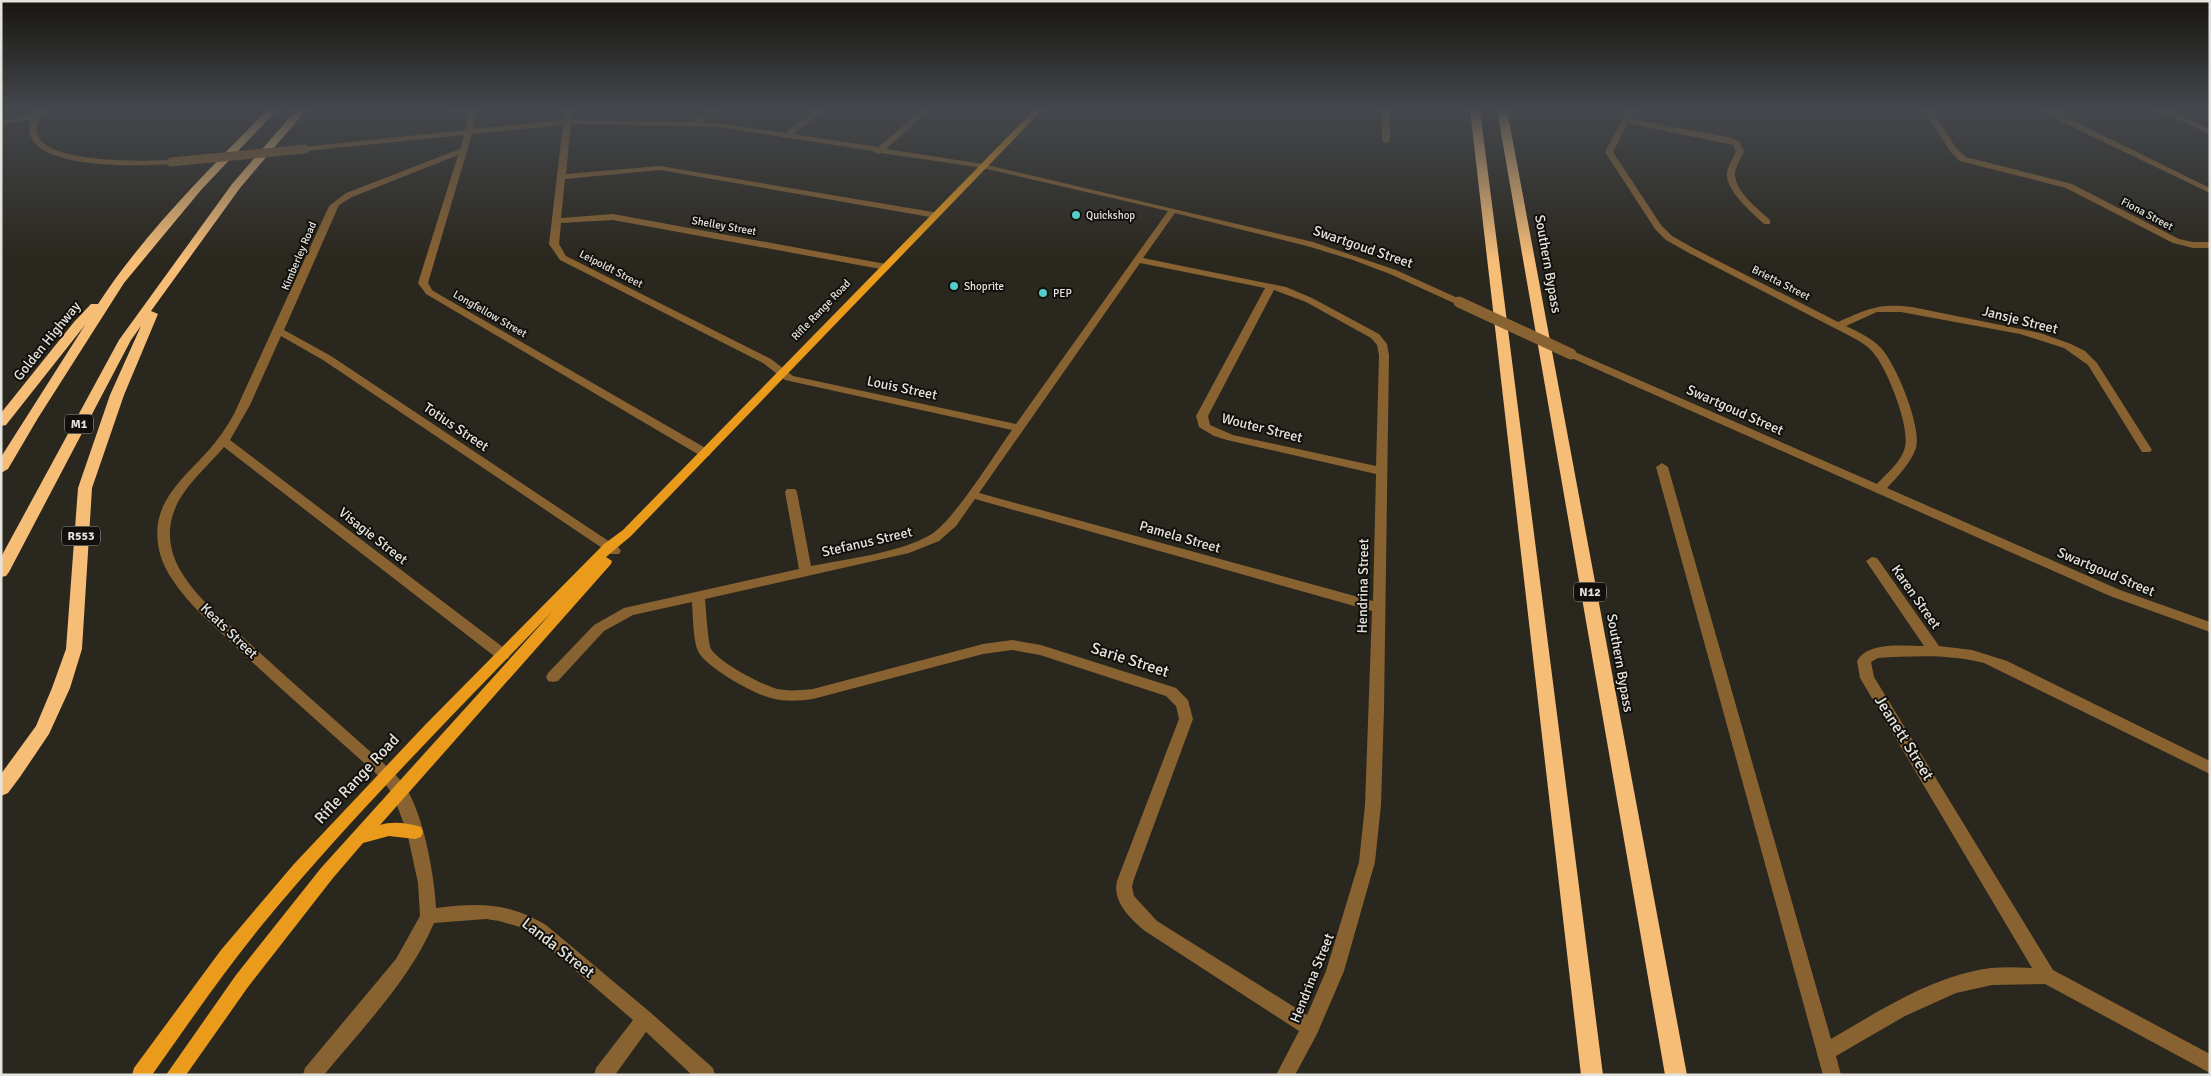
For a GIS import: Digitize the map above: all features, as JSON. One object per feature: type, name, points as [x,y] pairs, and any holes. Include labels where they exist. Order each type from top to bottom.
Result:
[{"type":"highway","points":[[1,469],[31,418],[119,281],[197,188],[224,160]]},
{"type":"highway","name":"M1","points":[[1,572],[125,340],[236,186],[258,160]]},
{"type":"highway","points":[[1481,160],[1592,1075]]},
{"type":"highway","name":"Southern Bypass","points":[[1511,160],[1676,1075]]},
{"type":"highway","name":"Golden Highway","points":[[1,422],[78,325],[119,281]]},
{"type":"highway","name":"R553","points":[[1,788],[43,729],[61,688],[74,649],[85,488],[116,395],[166,281]]},
{"type":"main road","name":"Rifle Range Road","points":[[175,1075],[242,981],[291,917],[612,549],[989,160]]},
{"type":"main road","name":"Rifle Range Road","points":[[141,1075],[218,967],[259,917],[386,774],[503,655],[612,549]]},
{"type":"main road","points":[[358,839],[388,829],[415,832]]},
{"type":"street","name":"Swartgoud Street","points":[[90,160],[105,163],[189,160]]},
{"type":"street","name":"Kimberley Road","points":[[224,440],[249,395],[279,331],[332,208],[336,203],[360,191],[439,160]]},
{"type":"street","name":"Longfellow Street","points":[[459,160],[423,283],[425,288],[437,297],[705,453]]},
{"type":"street","name":"Leipoldt Street","points":[[564,160],[554,244],[563,258],[767,361],[782,374]]},
{"type":"street","name":"Swartgoud Street","points":[[936,160],[981,168],[1310,244],[1356,258],[1393,272],[1571,354],[2115,593],[2210,627]]},
{"type":"street","name":"Brietta Street","points":[[1614,160],[1662,232],[1692,251],[1839,326],[1870,344],[1881,354],[1909,424],[1911,446],[1897,468],[1879,489]]},
{"type":"street","points":[[1736,160],[1731,180],[1748,204],[1767,222]]},
{"type":"street","name":"Fiona Street","points":[[1968,160],[2062,183],[2176,241],[2193,245],[2210,245]]},
{"type":"street","points":[[2147,160],[2210,191]]},
{"type":"street","points":[[562,177],[660,168],[936,215]]},
{"type":"street","name":"Stefanus Street","points":[[553,676],[599,628],[617,616],[629,611],[905,550],[922,544],[945,530],[973,494],[1172,212]]},
{"type":"street","name":"Shelley Street","points":[[557,221],[612,217],[886,267]]},
{"type":"street","name":"Hendrina Street","points":[[1137,260],[1271,286],[1295,294],[1348,320],[1375,336],[1382,344],[1384,355],[1374,796],[1367,862],[1335,971],[1311,1028],[1284,1075]]},
{"type":"street","name":"Wouter Street","points":[[1271,286],[1202,416],[1205,427],[1231,438],[1381,471]]},
{"type":"street","name":"Jansje Street","points":[[1839,326],[1875,309],[1891,308],[2027,333],[2066,345],[2085,356],[2092,363],[2146,450]]},
{"type":"street","name":"Totius Street","points":[[279,331],[327,358],[612,549]]},
{"type":"street","name":"Louis Street","points":[[782,374],[792,379],[1018,428]]},
{"type":"street","name":"Visagie Street","points":[[224,440],[503,655]]},
{"type":"street","name":"Keats Street","points":[[224,440],[186,482],[172,500],[166,513],[164,525],[165,543],[171,564],[192,594],[207,610],[266,667],[386,774],[400,792],[415,832],[426,883],[428,916]]},
{"type":"street","points":[[1662,468],[1832,1075]]},
{"type":"street","points":[[791,492],[806,572]]},
{"type":"street","name":"Pamela Street","points":[[973,494],[1379,608]]},
{"type":"street","name":"Karen Street","points":[[1872,561],[1934,650]]},
{"type":"street","name":"Sarie Street","points":[[698,596],[704,650],[709,656],[742,678],[781,696],[813,694],[984,649],[1012,645],[1041,650],[1171,692],[1183,704],[1186,719],[1129,871],[1124,886],[1126,895],[1135,911],[1151,926],[1311,1028]]},
{"type":"street","name":"Jeanett Street","points":[[2047,976],[1867,678],[1864,661],[1868,656],[1887,653],[1934,650],[1968,653],[1993,660],[2210,768]]},
{"type":"street","name":"Landa Street","points":[[428,916],[487,911],[510,914],[525,920],[540,930],[645,1019],[706,1075]]},
{"type":"street","points":[[312,1075],[402,965],[428,916]]},
{"type":"street","points":[[1826,1052],[1941,990],[1974,979],[1994,976],[2047,976],[2210,1064]]},
{"type":"street","points":[[603,1075],[645,1019]]},
{"type":"place","name":"Quickshop","points":[[1076,215]]},
{"type":"place","name":"Shoprite","points":[[954,286]]},
{"type":"place","name":"PEP","points":[[1043,293]]}]
